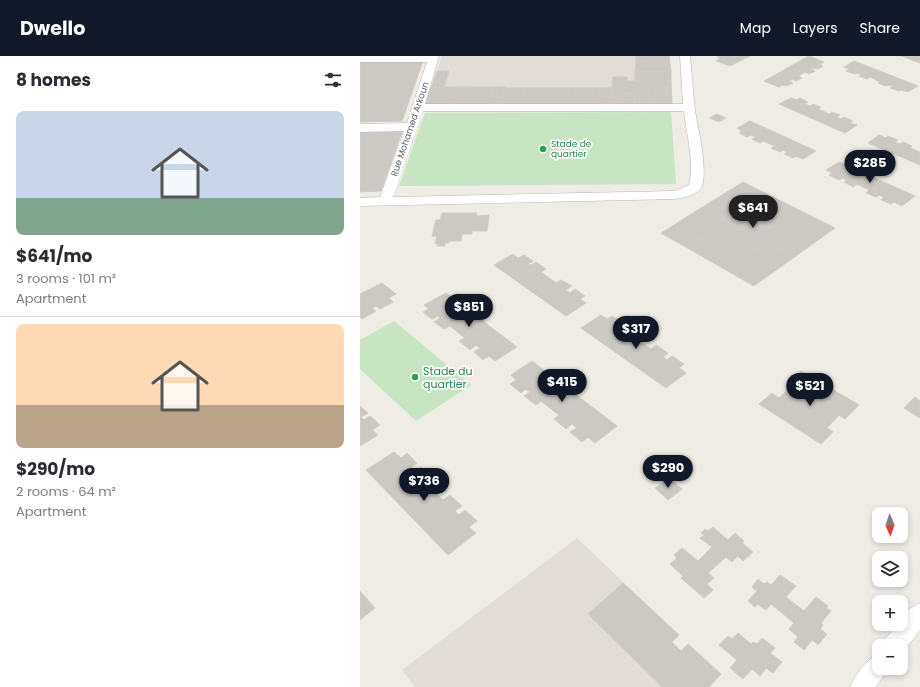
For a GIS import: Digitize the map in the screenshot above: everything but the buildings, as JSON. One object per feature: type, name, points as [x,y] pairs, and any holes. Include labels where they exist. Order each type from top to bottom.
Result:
[{"type":"street","points":[[360,202],[676,195],[691,190],[695,185],[697,174],[685,56]]},
{"type":"street","points":[[360,59],[434,57]]},
{"type":"street","name":"Rue Mohamed Arkoun","points":[[385,202],[434,57]]},
{"type":"street","points":[[418,108],[689,107]]},
{"type":"street","points":[[360,128],[411,127]]},
{"type":"street","points":[[899,639],[920,612]]},
{"type":"street","points":[[862,687],[872,674]]},
{"type":"shaded area","points":[[442,56],[669,56],[672,104],[425,105]]},
{"type":"shaded area","points":[[577,538],[679,635],[672,642],[681,651],[688,644],[721,674],[709,687],[415,687],[402,670]]},
{"type":"green space","name":"Stade de quartier","points":[[671,112],[676,184],[399,186],[425,113]]},
{"type":"green space","name":"Stade du quartier","points":[[394,321],[471,385],[416,421],[360,369],[360,340]]},
{"type":"place","name":"Stade de quartier","points":[[543,149]]},
{"type":"place","name":"Stade du quartier","points":[[415,377]]}]
